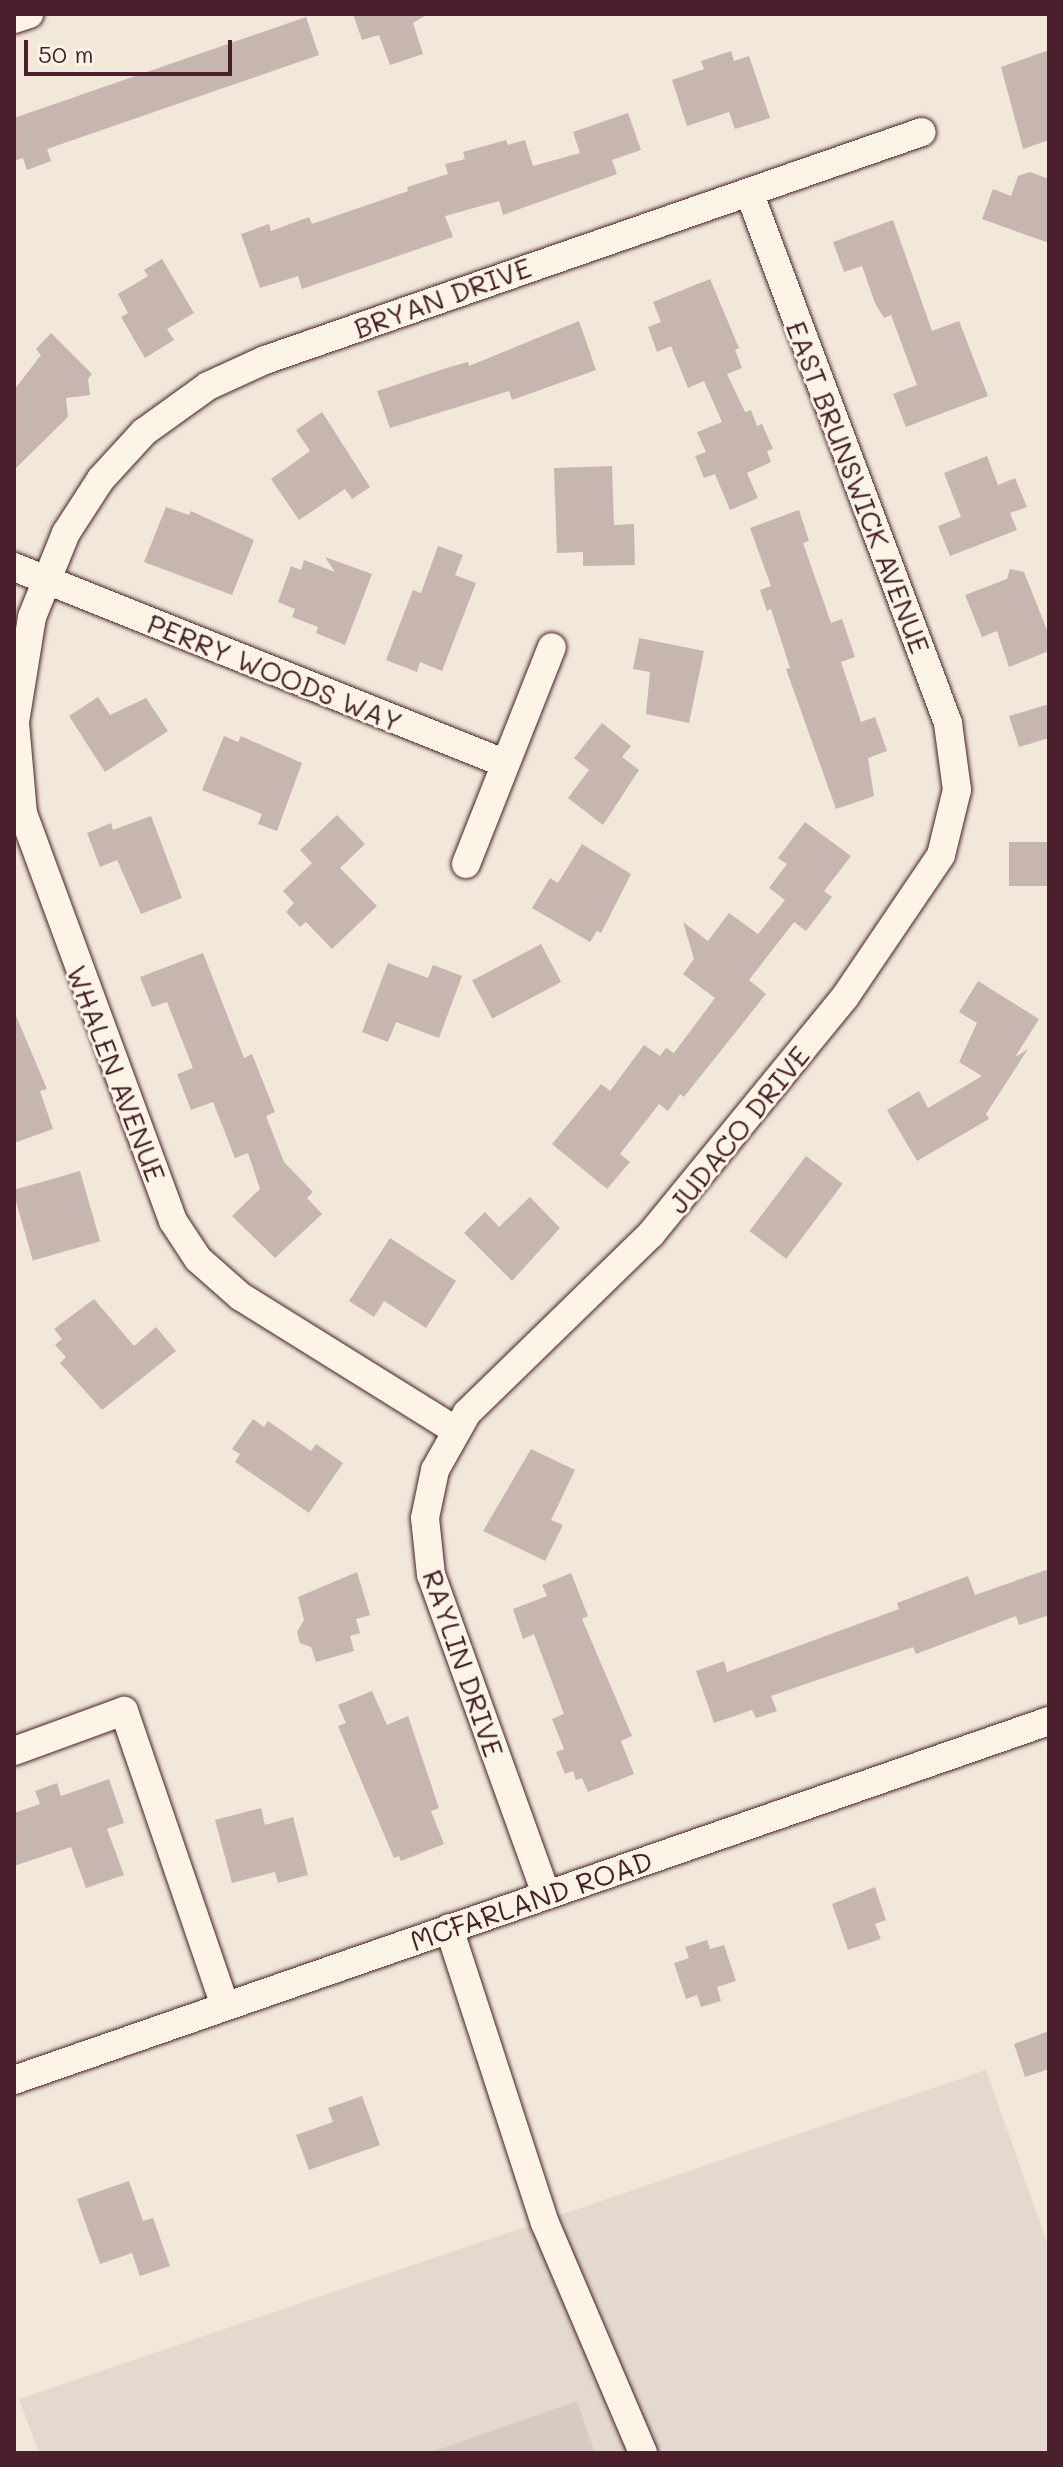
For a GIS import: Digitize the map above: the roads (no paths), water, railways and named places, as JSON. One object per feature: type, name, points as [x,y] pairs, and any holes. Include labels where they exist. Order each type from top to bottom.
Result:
[{"type":"street","points":[[14,19],[29,14]]},
{"type":"street","name":"BRYAN DRIVE","points":[[47,580],[66,533],[101,479],[144,432],[208,386],[265,360],[922,132]]},
{"type":"street","name":"EAST BRUNSWICK AVENUE","points":[[749,192],[948,723],[957,785]]},
{"type":"street","name":"PERRY WOODS WAY","points":[[14,567],[504,763]]},
{"type":"street","name":"WHALEN AVENUE","points":[[47,580],[28,630],[17,695],[15,748],[23,814],[173,1221],[198,1259],[241,1297],[455,1430]]},
{"type":"street","points":[[466,864],[552,647]]},
{"type":"street","name":"JUDACO DRIVE","points":[[455,1430],[483,1396],[651,1234],[845,997],[941,855],[957,785]]},
{"type":"street","name":"RAYLIN DRIVE","points":[[455,1430],[435,1470],[426,1503],[424,1535],[431,1575],[546,1894]]},
{"type":"street","points":[[14,1751],[124,1711],[225,2006]]},
{"type":"street","name":"MCFARLAND ROAD","points":[[14,2080],[1049,1721]]},
{"type":"street","points":[[449,1928],[545,2223],[643,2453]]}]
